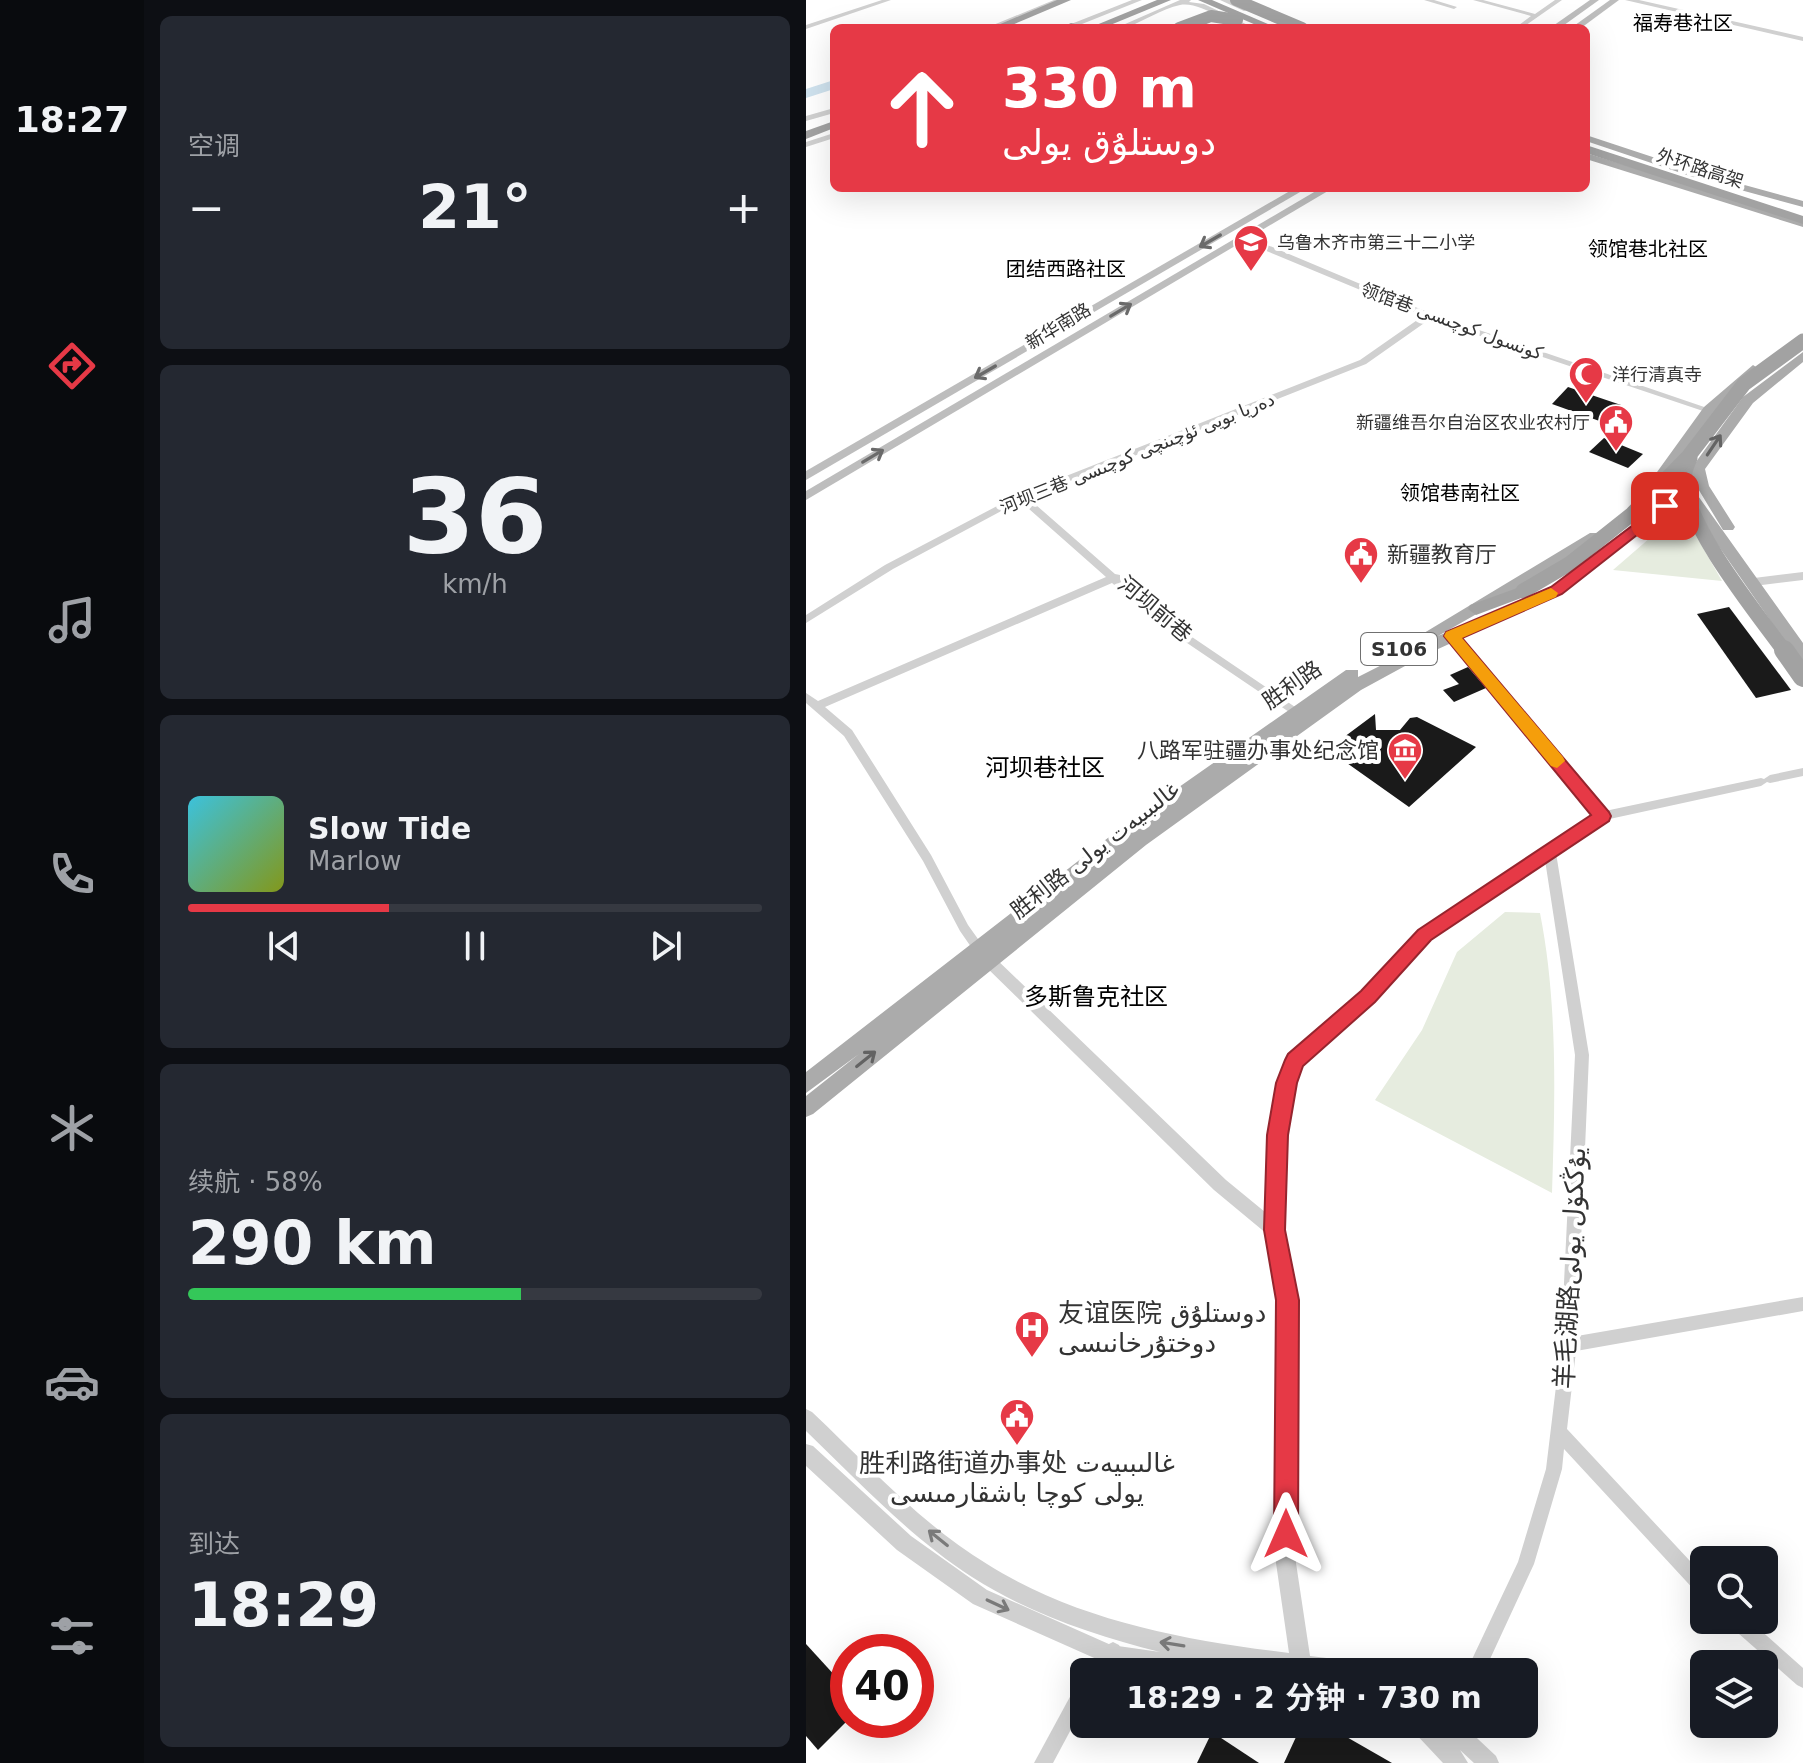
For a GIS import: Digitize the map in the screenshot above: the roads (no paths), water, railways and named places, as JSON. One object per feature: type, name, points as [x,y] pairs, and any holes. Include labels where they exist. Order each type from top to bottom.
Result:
[{"type":"highway","points":[[1010,24],[1066,0]]},
{"type":"highway","points":[[1010,24],[1074,0]]},
{"type":"highway","points":[[1081,24],[1150,0]]},
{"type":"highway","points":[[1115,24],[1166,0]]},
{"type":"highway","points":[[1222,0],[1276,24]]},
{"type":"highway","points":[[1236,0],[1256,3],[1295,24]]},
{"type":"highway","points":[[1192,1],[1247,24]]},
{"type":"highway","points":[[1180,24],[1202,13],[1192,1]]},
{"type":"highway","points":[[1192,1],[1260,24]]},
{"type":"highway","points":[[1190,24],[1211,16],[1237,20]]},
{"type":"highway","points":[[806,127],[830,124]]},
{"type":"highway","points":[[806,135],[830,124]]},
{"type":"highway","name":"外环路高架","points":[[1590,145],[1803,213]]},
{"type":"highway","name":"外环路高架","points":[[1590,145],[1803,222]]},
{"type":"highway","points":[[1803,339],[1746,382],[1720,409],[1684,480],[1692,508],[1716,551],[1803,677]]},
{"type":"highway","points":[[1476,609],[1549,578],[1618,528],[1695,461]]},
{"type":"main road","points":[[1560,24],[1595,0]]},
{"type":"main road","points":[[1581,24],[1615,0]]},
{"type":"main road","points":[[1590,145],[1803,204]]},
{"type":"main road","points":[[1590,157],[1803,222]]},
{"type":"main road","name":"新华南路","points":[[806,476],[1295,192]]},
{"type":"main road","name":"新华南路","points":[[806,496],[1319,192]]},
{"type":"main road","name":"胜利路","points":[[806,1108],[1128,832],[1345,677],[1476,609],[1588,541],[1631,509],[1670,466],[1709,410],[1739,380],[1803,339]]},
{"type":"main road","name":"胜利路 غالىبىيەت يولى","points":[[983,954],[1344,693],[1452,636],[1557,590],[1665,506],[1684,486],[1695,461],[1748,400],[1803,356]]},
{"type":"main road","points":[[1695,461],[1702,486],[1803,655]]},
{"type":"main road","points":[[1670,466],[1803,634]]},
{"type":"main road","name":"胜利路","points":[[806,1084],[983,954]]},
{"type":"street","points":[[806,27],[888,0]]},
{"type":"street","points":[[1003,24],[1060,0]]},
{"type":"street","points":[[1080,24],[1138,0]]},
{"type":"street","points":[[1222,0],[1282,24]]},
{"type":"street","points":[[1427,0],[1454,7]]},
{"type":"street","points":[[1476,0],[1536,16]]},
{"type":"street","points":[[1524,24],[1559,0]]},
{"type":"street","points":[[1629,0],[1803,39]]},
{"type":"street","points":[[1117,24],[1192,1],[1241,24]]},
{"type":"street","points":[[1256,3],[1265,17]]},
{"type":"street","points":[[806,119],[830,111]]},
{"type":"street","points":[[806,145],[830,125]]},
{"type":"street","name":"领馆巷 كونسول كوچىسى","points":[[1243,238],[1429,316],[1709,410]]},
{"type":"street","name":"河坝三巷 دەريا بويى ئۈچىنچى كوچىسى","points":[[806,620],[889,567],[1021,497],[1363,362],[1429,316]]},
{"type":"street","name":"河坝前巷","points":[[1021,497],[1116,577],[1163,622],[1296,711]]},
{"type":"street","points":[[1760,582],[1803,576]]},
{"type":"street","points":[[817,706],[1116,577]]},
{"type":"street","points":[[1452,636],[1602,816]]},
{"type":"street","points":[[806,697],[848,733],[927,858],[964,928],[983,954],[1220,1185],[1275,1230]]},
{"type":"street","points":[[1299,1658],[1286,1563],[1287,1300],[1275,1230],[1278,1135],[1287,1083],[1295,1060],[1368,996],[1425,935],[1602,816],[1803,772]]},
{"type":"street","name":"羊毛湖路يۇڭكۆل يولى","points":[[1482,1658],[1526,1564],[1554,1469],[1569,1345],[1582,1055],[1550,851]]},
{"type":"street","points":[[1569,1345],[1803,1304]]},
{"type":"street","points":[[806,1418],[910,1515],[980,1571],[1060,1612],[1140,1639],[1241,1658]]},
{"type":"street","points":[[1559,1432],[1690,1573]]},
{"type":"street","points":[[806,1453],[904,1543],[980,1597],[1106,1658]]},
{"type":"street","points":[[1752,1634],[1803,1679]]},
{"type":"street","points":[[1043,1763],[1070,1714]]},
{"type":"street","points":[[1434,1738],[1458,1763]]},
{"type":"street","points":[[1463,1738],[1489,1763]]},
{"type":"waterway","points":[[806,94],[830,85]]},
{"type":"place","name":"乌鲁木齐市第三十二小学","points":[[1251,273]]},
{"type":"place","name":"洋行清真寺","points":[[1586,405]]},
{"type":"place","name":"新疆维吾尔自治区农业农村厅","points":[[1616,453]]},
{"type":"place","name":"新疆教育厅","points":[[1361,585]]},
{"type":"place","name":"八路军驻疆办事处纪念馆","points":[[1405,781]]},
{"type":"place","name":"友谊医院 دوستلۇق دوختۇرخانىسى","points":[[1032,1359]]},
{"type":"place","name":"胜利路街道办事处 غالىبىيەت يولى كوچا باشقارمىسى","points":[[1017,1447]]},
{"type":"district","name":"福寿巷社区","points":[[1683,23]]},
{"type":"district","name":"领馆巷北社区","points":[[1648,249]]},
{"type":"district","name":"团结西路社区","points":[[1066,269]]},
{"type":"district","name":"领馆巷南社区","points":[[1460,493]]},
{"type":"district","name":"河坝巷社区","points":[[1045,768]]},
{"type":"district","name":"多斯鲁克社区","points":[[1096,997]]}]
